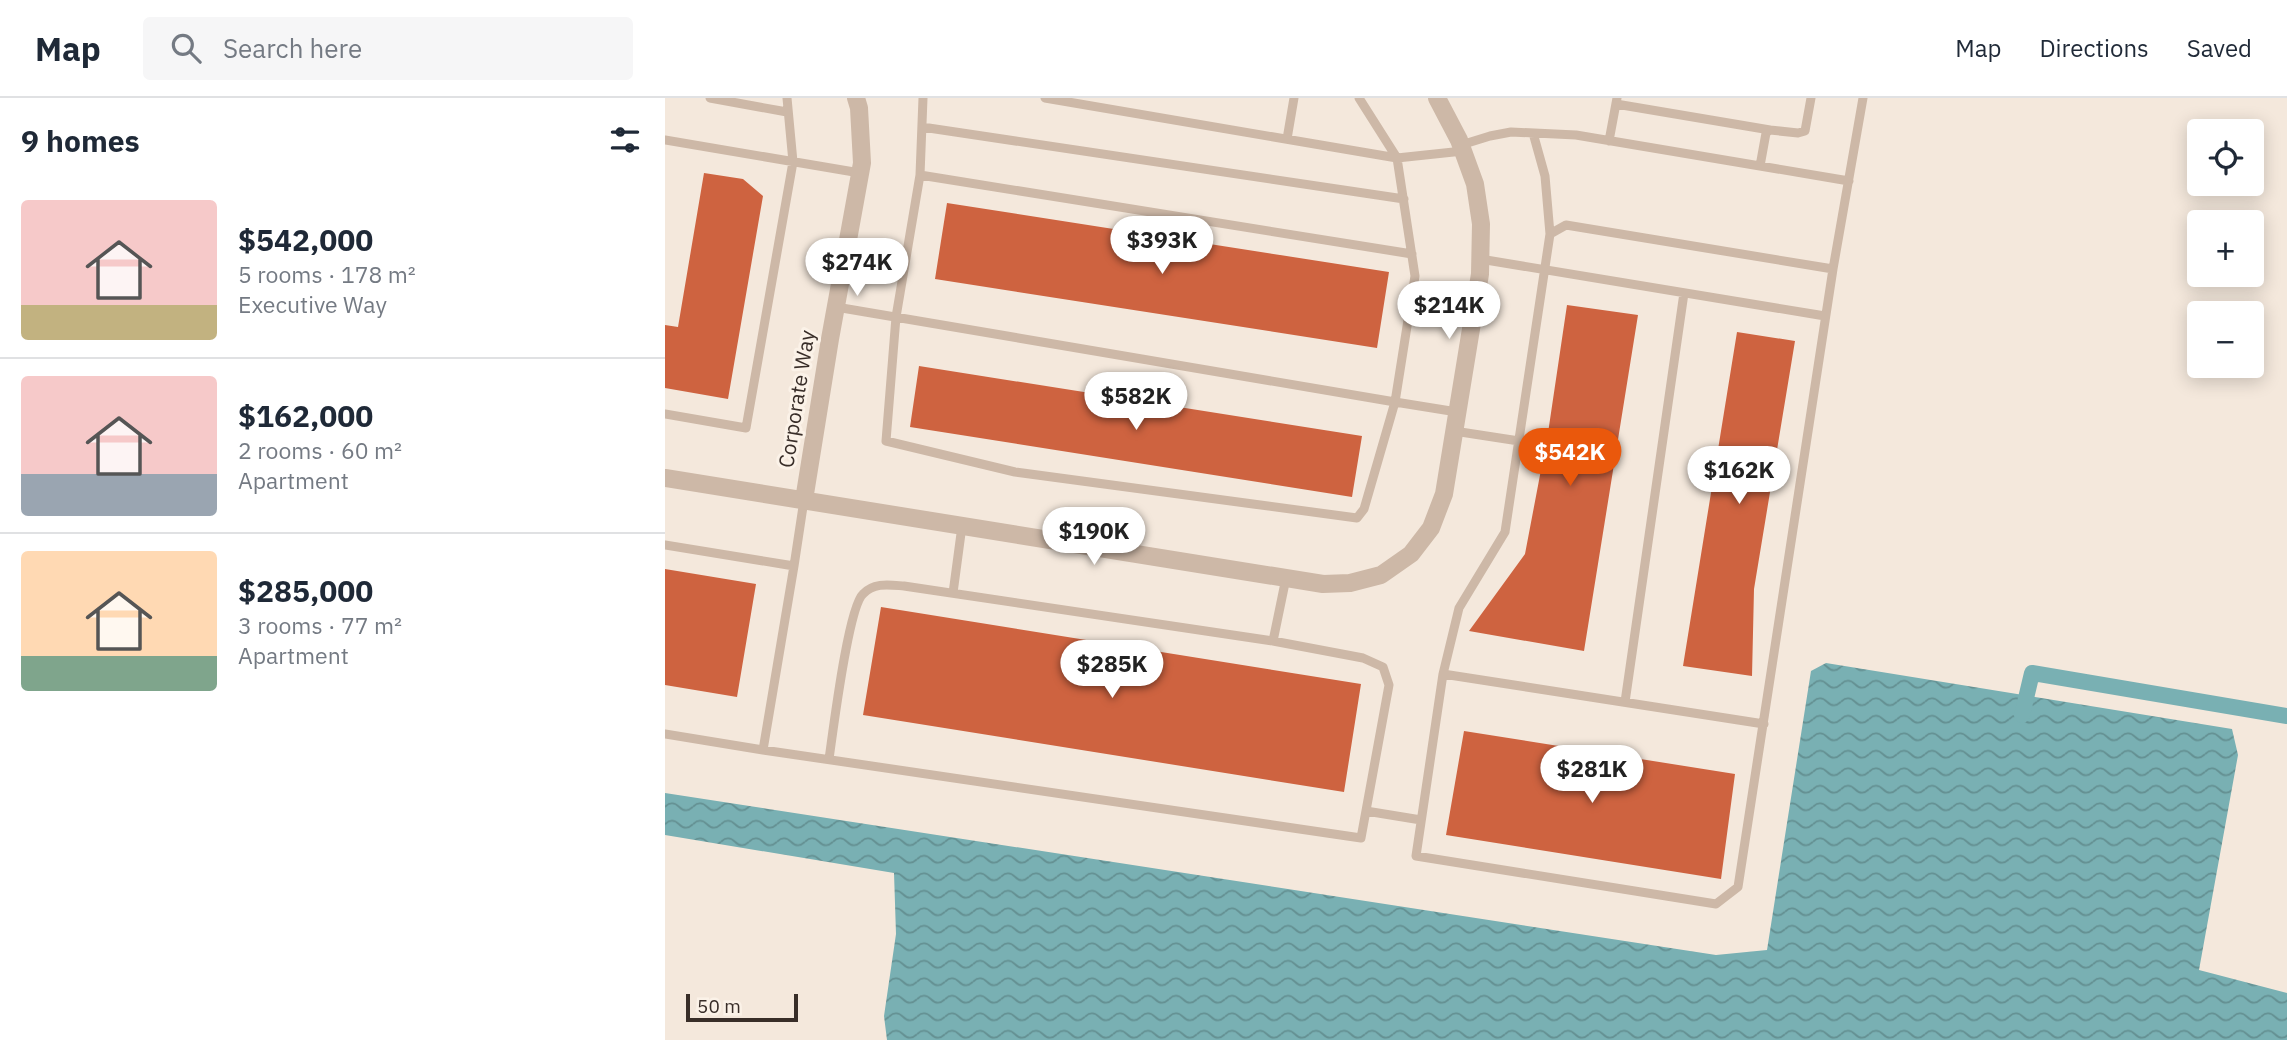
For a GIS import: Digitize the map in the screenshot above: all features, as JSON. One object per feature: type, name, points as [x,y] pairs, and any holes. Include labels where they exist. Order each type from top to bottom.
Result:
[{"type":"street","name":"Corporate Way","points":[[804,500],[862,163],[856,98]]},
{"type":"street","points":[[665,478],[1323,584],[1350,583],[1381,575],[1411,554],[1431,528],[1444,494],[1480,274],[1481,224],[1475,184],[1462,148],[1437,98]]},
{"type":"lane","points":[[710,98],[787,112]]},
{"type":"lane","points":[[665,414],[746,428],[793,162],[787,98]]},
{"type":"lane","points":[[923,98],[920,175],[896,317],[886,441],[1015,472],[1357,518],[1364,509],[1395,402],[1415,276],[1398,158],[1359,98]]},
{"type":"lane","points":[[1045,98],[1398,158],[1462,148],[1490,136],[1511,132],[1576,135],[1849,181]]},
{"type":"lane","points":[[1287,139],[1294,98]]},
{"type":"lane","points":[[1609,141],[1616,101],[1798,133],[1805,131],[1811,98]]},
{"type":"lane","points":[[1533,133],[1545,176],[1550,234],[1505,532],[1459,608],[1443,674],[1416,856],[1716,904],[1738,887],[1825,316],[1863,98]]},
{"type":"lane","points":[[922,127],[1404,200]]},
{"type":"lane","points":[[1760,166],[1766,133],[1770,130]]},
{"type":"lane","points":[[665,140],[860,173]]},
{"type":"lane","points":[[920,175],[1412,254]]},
{"type":"lane","points":[[1550,234],[1566,225],[1833,269]]},
{"type":"lane","points":[[1480,259],[1825,316]]},
{"type":"lane","points":[[1625,702],[1684,293]]},
{"type":"lane","points":[[836,307],[1457,412]]},
{"type":"lane","points":[[1454,431],[1519,440]]},
{"type":"lane","points":[[763,750],[804,500]]},
{"type":"lane","points":[[953,593],[962,526]]},
{"type":"lane","points":[[665,545],[794,566]]},
{"type":"lane","points":[[1273,641],[1286,578]]},
{"type":"lane","points":[[665,734],[829,760],[1361,838],[1389,685],[1383,667],[1363,658],[1273,641],[878,584],[862,594],[851,620],[829,760]]},
{"type":"lane","points":[[1443,674],[1764,724]]},
{"type":"lane","points":[[1366,811],[1421,820]]},
{"type":"water","points":[[1826,663],[2232,729],[2238,755],[2199,970],[2287,993],[2287,1040],[887,1040],[884,1016],[896,934],[894,873],[665,835],[665,793],[1716,955],[1767,950],[1811,671]]},
{"type":"building","points":[[704,173],[743,179],[763,196],[728,399],[665,388],[665,325],[678,327]]},
{"type":"building","points":[[947,203],[1389,272],[1377,348],[935,279]]},
{"type":"building","points":[[1567,305],[1638,315],[1584,651],[1469,631],[1525,554],[1548,433]]},
{"type":"building","points":[[1737,332],[1795,341],[1754,589],[1752,676],[1683,666]]},
{"type":"building","points":[[919,366],[1362,436],[1352,497],[910,427]]},
{"type":"building","points":[[665,569],[756,584],[737,697],[665,685]]},
{"type":"building","points":[[881,607],[1361,684],[1344,792],[863,715]]},
{"type":"building","points":[[1464,731],[1735,774],[1721,879],[1446,835]]},
{"type":"waterway","points":[[2022,715],[2032,673],[2287,716]]}]
